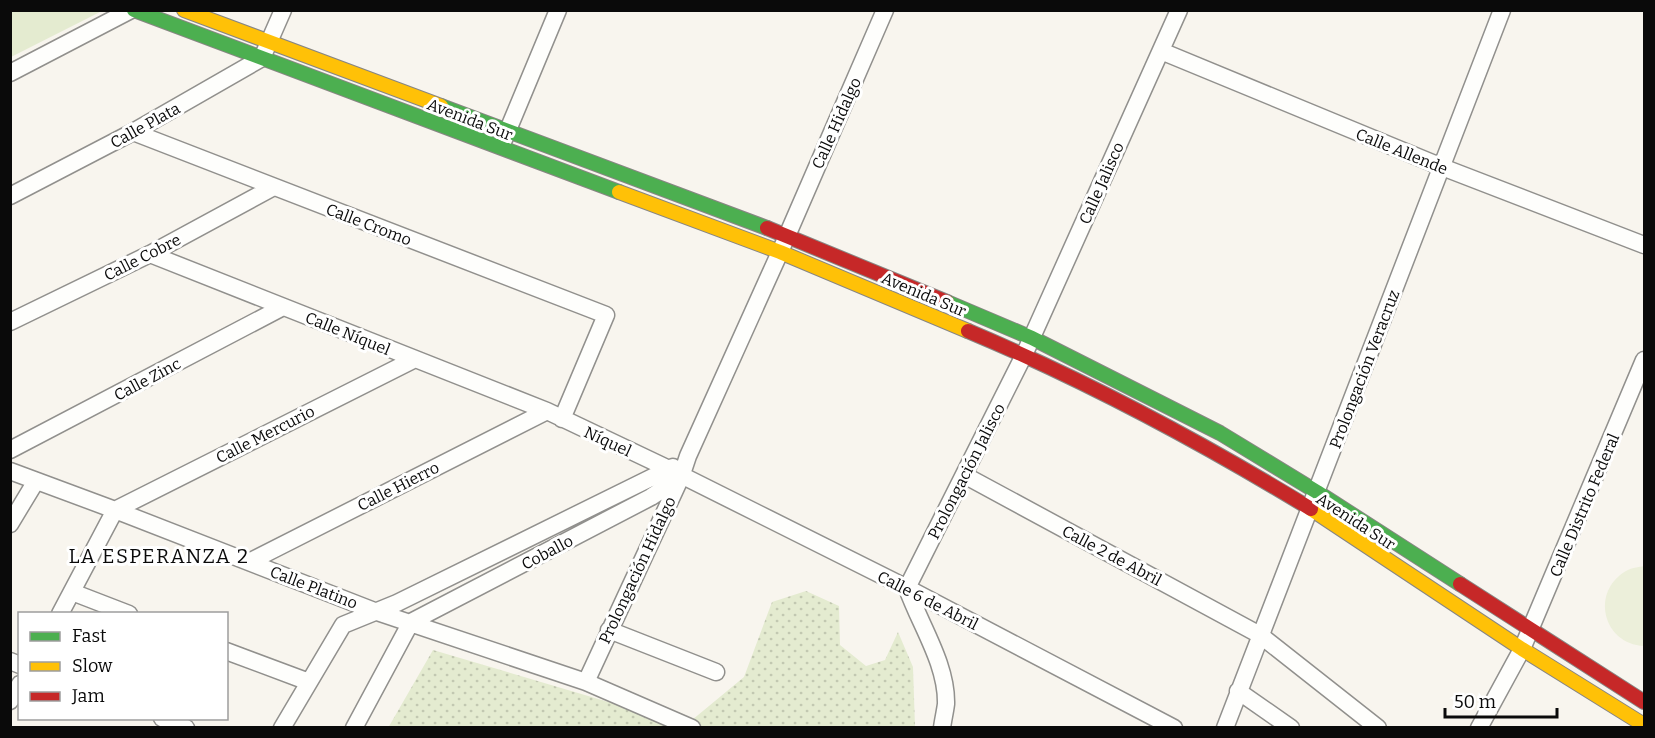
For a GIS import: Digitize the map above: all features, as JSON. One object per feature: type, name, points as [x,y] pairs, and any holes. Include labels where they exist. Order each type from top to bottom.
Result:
[{"type":"main road","name":"Avenida Sur","points":[[133,10],[265,50],[507,131],[787,236],[1032,338],[1220,433],[1317,492],[1644,702]]},
{"type":"main road","name":"Avenida Sur","points":[[184,10],[265,50],[501,148],[780,252],[1024,355],[1210,449],[1310,509],[1522,649],[1644,725]]},
{"type":"street","points":[[10,73],[133,10]]},
{"type":"street","points":[[265,50],[283,10]]},
{"type":"street","points":[[501,148],[558,10]]},
{"type":"street","name":"Calle Hidalgo","points":[[787,236],[885,10]]},
{"type":"street","name":"Calle Jalisco","points":[[1024,355],[1179,10]]},
{"type":"street","name":"Prolongación Veracruz","points":[[1225,728],[1502,10]]},
{"type":"street","name":"Calle Plata","points":[[10,196],[133,132],[265,50]]},
{"type":"street","name":"Calle Allende","points":[[1161,51],[1442,168],[1644,245]]},
{"type":"street","name":"Calle Cromo","points":[[133,132],[272,188],[606,315],[562,419]]},
{"type":"street","name":"Calle Cobre","points":[[10,322],[150,255],[272,188]]},
{"type":"street","name":"Prolongación Hidalgo","points":[[586,682],[663,514],[675,473],[688,456],[787,236]]},
{"type":"street","name":"Calle Níquel","points":[[150,255],[547,411]]},
{"type":"street","name":"Calle Zinc","points":[[10,450],[283,307]]},
{"type":"street","name":"Prolongación Jalisco","points":[[907,588],[1024,355]]},
{"type":"street","name":"Calle Mercurio","points":[[115,510],[415,359]]},
{"type":"street","name":"Calle Distrito Federal","points":[[1479,728],[1522,649],[1639,390],[1644,360]]},
{"type":"street","name":"Níquel","points":[[547,411],[675,473]]},
{"type":"street","name":"Calle Hierro","points":[[249,562],[547,411]]},
{"type":"street","name":"Calle Platino","points":[[10,471],[377,612],[586,682],[692,728]]},
{"type":"street","name":"Coballo","points":[[411,622],[651,498],[675,473]]},
{"type":"street","name":"Coballo","points":[[282,728],[343,625],[397,603],[631,486],[675,473]]},
{"type":"street","name":"Calle 6 de Abril","points":[[675,473],[907,588],[1174,728]]},
{"type":"street","name":"Calle 2 de Abril","points":[[964,475],[1260,635],[1378,728]]},
{"type":"street","points":[[10,524],[36,482]]},
{"type":"street","points":[[651,498],[663,514]]},
{"type":"street","points":[[61,612],[115,510]]},
{"type":"street","points":[[907,588],[917,616],[933,646],[941,671],[946,703],[942,728]]},
{"type":"street","points":[[72,592],[124,612]]},
{"type":"street","points":[[354,728],[411,622]]},
{"type":"street","points":[[609,630],[716,672]]},
{"type":"street","points":[[228,652],[309,682]]},
{"type":"street","points":[[10,701],[18,687]]},
{"type":"street","points":[[1239,691],[1291,728]]},
{"type":"street","points":[[167,720],[186,728]]},
{"type":"green space","points":[[11,10],[102,10],[102,11],[11,57]]},
{"type":"green space","points":[[1644,566],[1644,646],[1630,643],[1619,636],[1611,627],[1606,616],[1605,603],[1608,591],[1615,580],[1628,570]]},
{"type":"green space","points":[[806,591],[839,606],[840,645],[866,666],[885,660],[898,632],[913,667],[915,727],[388,728],[433,650],[686,725],[744,677],[772,602]]},
{"type":"traffic: fast","points":[[134,10],[619,192]]},
{"type":"traffic: fast","points":[[441,106],[767,228]]},
{"type":"traffic: fast","points":[[947,302],[1032,338],[1220,433],[1460,584]]},
{"type":"traffic: slow","points":[[184,10],[441,106]]},
{"type":"traffic: slow","points":[[619,192],[780,252],[968,331]]},
{"type":"traffic: slow","points":[[1311,509],[1522,649],[1644,725]]},
{"type":"traffic: jam","points":[[767,228],[947,302]]},
{"type":"traffic: jam","points":[[968,331],[1056,370],[1143,414],[1311,509]]},
{"type":"traffic: jam","points":[[1460,584],[1644,702]]},
{"type":"district","name":"LA ESPERANZA 2","points":[[159,556]]}]
